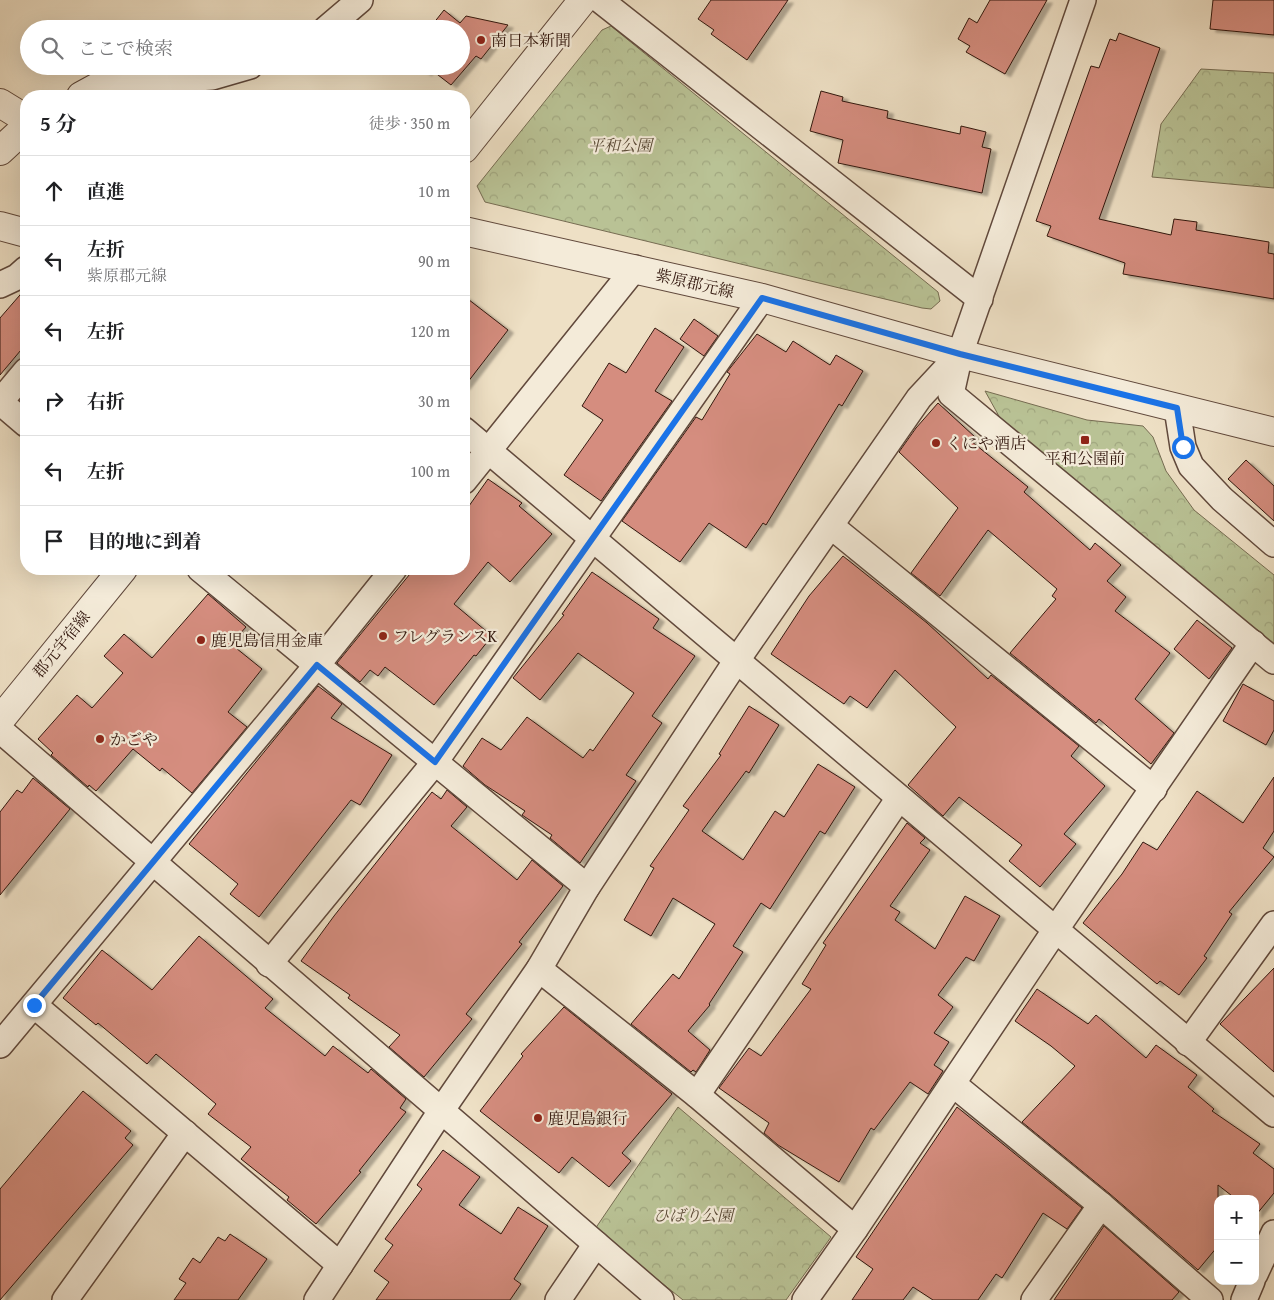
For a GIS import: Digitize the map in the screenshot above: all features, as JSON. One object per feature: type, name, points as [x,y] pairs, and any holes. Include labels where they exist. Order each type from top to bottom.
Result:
[{"type":"street","points":[[338,20],[360,0]]},
{"type":"street","points":[[470,141],[583,0]]},
{"type":"street","points":[[600,0],[980,299]]},
{"type":"street","points":[[1083,0],[960,354],[952,394],[1274,661]]},
{"type":"street","points":[[92,90],[114,78],[167,80],[219,75]]},
{"type":"street","points":[[0,103],[20,115]]},
{"type":"street","points":[[0,151],[20,133]]},
{"type":"street","points":[[0,226],[20,231]]},
{"type":"street","name":"紫原郡元線","points":[[470,231],[762,298],[960,354],[1274,432]]},
{"type":"street","points":[[470,473],[635,268]]},
{"type":"street","points":[[0,285],[20,274]]},
{"type":"street","points":[[270,964],[435,762],[762,298]]},
{"type":"street","points":[[317,1300],[441,1111],[539,969],[588,887],[737,660],[919,398],[960,354]]},
{"type":"street","points":[[20,378],[0,402],[20,419]]},
{"type":"street","points":[[1177,408],[1183,447],[1191,466],[1222,499],[1274,544]]},
{"type":"street","points":[[470,435],[1274,1114]]},
{"type":"street","points":[[831,526],[1154,789]]},
{"type":"street","name":"郡元宇宿線","points":[[0,720],[118,575]]},
{"type":"street","points":[[207,575],[588,887]]},
{"type":"street","points":[[0,1045],[317,665],[389,575]]},
{"type":"street","points":[[805,1300],[953,1084],[1056,928],[1154,789],[1253,643]]},
{"type":"street","points":[[0,730],[661,1300]]},
{"type":"street","points":[[697,1095],[899,798]]},
{"type":"street","points":[[1188,1043],[1274,924]]},
{"type":"street","points":[[539,969],[697,1095],[855,1229]]},
{"type":"street","points":[[34,1005],[340,1266]]},
{"type":"street","points":[[953,1084],[1101,1205],[1210,1300]]},
{"type":"street","points":[[65,1300],[185,1133]]},
{"type":"street","points":[[1034,1300],[1101,1205]]},
{"type":"street","points":[[1259,1265],[1274,1233]]},
{"type":"street","points":[[558,1300],[596,1244]]},
{"type":"street","points":[[1244,1300],[1250,1285]]},
{"type":"green space","name":"平和公園","points":[[611,26],[938,292],[940,301],[931,309],[922,308],[485,202],[477,186],[602,30]]},
{"type":"green space","points":[[1201,69],[1274,73],[1274,188],[1152,177],[1161,124]]},
{"type":"green space","points":[[985,391],[1087,420],[1143,426],[1153,437],[1166,471],[1194,510],[1274,575],[1274,649],[1016,437],[1000,418]]},
{"type":"green space","name":"ひばり公園","points":[[678,1107],[831,1237],[786,1300],[683,1300],[595,1229]]},
{"type":"building","points":[[711,0],[788,0],[747,60],[711,34],[714,30],[698,19]]},
{"type":"building","points":[[990,0],[1047,0],[1005,74],[966,52],[970,46],[958,39],[969,18],[977,23]]},
{"type":"building","points":[[1213,0],[1274,0],[1274,35],[1210,29]]},
{"type":"building","points":[[444,10],[456,20],[436,20]]},
{"type":"building","points":[[466,16],[508,25],[481,59],[476,56],[470,63],[470,20],[463,20]]},
{"type":"building","points":[[1119,33],[1160,48],[1099,219],[1171,235],[1174,219],[1197,222],[1196,230],[1269,242],[1268,253],[1274,254],[1274,299],[1123,274],[1125,263],[1047,236],[1051,226],[1036,221],[1091,66],[1099,68],[1110,39],[1116,41]]},
{"type":"building","points":[[438,75],[460,75],[451,85]]},
{"type":"building","points":[[821,91],[843,97],[842,101],[888,111],[887,118],[960,134],[961,126],[986,132],[982,147],[991,149],[982,193],[838,163],[843,140],[810,131]]},
{"type":"building","points":[[20,295],[20,351],[0,375],[0,318]]},
{"type":"building","points":[[470,301],[508,330],[470,379]]},
{"type":"building","points":[[694,319],[718,336],[704,356],[680,339]]},
{"type":"building","points":[[655,328],[684,347],[655,391],[672,401],[601,501],[564,475],[603,420],[582,406],[609,363],[626,373]]},
{"type":"building","points":[[757,334],[786,352],[793,341],[830,365],[836,355],[863,371],[842,406],[839,404],[766,525],[763,523],[746,548],[709,523],[680,562],[622,521],[696,417],[702,420],[730,374],[727,372]]},
{"type":"building","points":[[938,403],[975,437],[971,441],[1028,487],[1024,492],[1090,550],[1095,543],[1121,565],[1107,581],[1126,597],[1115,611],[1170,653],[1135,699],[1174,733],[1151,764],[1099,719],[1096,723],[1010,653],[1056,599],[1052,596],[1057,589],[988,530],[940,596],[911,573],[958,508],[899,452],[916,428]]},
{"type":"building","points":[[1246,460],[1274,486],[1274,521],[1228,479]]},
{"type":"building","points":[[488,479],[522,503],[519,506],[552,534],[510,582],[488,562],[454,604],[492,636],[476,656],[474,655],[434,705],[385,667],[378,676],[370,670],[360,682],[337,663],[409,575],[470,575],[470,504]]},
{"type":"building","points":[[843,556],[927,623],[988,679],[991,675],[1079,746],[1071,756],[1105,786],[1064,834],[1076,844],[1040,887],[1009,861],[1022,845],[959,797],[943,816],[908,785],[956,727],[895,670],[867,708],[850,696],[844,704],[771,654],[809,596]]},
{"type":"building","points":[[592,572],[659,619],[653,628],[695,656],[652,716],[662,723],[626,775],[636,781],[580,863],[550,838],[552,835],[522,815],[525,811],[485,785],[463,766],[482,738],[501,750],[527,717],[583,758],[590,749],[593,751],[634,693],[578,653],[540,700],[513,678],[564,615],[562,614]]},
{"type":"building","points":[[208,594],[246,627],[231,644],[262,669],[228,712],[247,727],[192,793],[162,768],[160,771],[133,749],[96,791],[89,785],[88,787],[51,755],[53,753],[38,739],[77,695],[92,708],[123,673],[104,656],[124,634],[152,658]]},
{"type":"building","points":[[1197,620],[1232,648],[1209,679],[1174,649]]},
{"type":"building","points":[[1243,684],[1274,701],[1274,730],[1266,745],[1223,721]]},
{"type":"building","points":[[318,686],[342,704],[331,718],[392,755],[360,805],[351,800],[259,917],[230,894],[238,884],[189,844]]},
{"type":"building","points":[[749,706],[779,725],[749,773],[746,771],[702,831],[743,860],[775,811],[784,817],[818,764],[855,787],[825,834],[820,831],[770,909],[761,903],[733,946],[743,952],[710,1005],[688,1031],[710,1050],[696,1072],[693,1070],[691,1072],[631,1024],[673,974],[679,979],[715,924],[673,898],[651,936],[624,920],[654,868],[650,866],[689,810],[683,806],[721,755],[719,754]]},
{"type":"building","points":[[1274,777],[1274,831],[1263,848],[1274,857],[1229,912],[1232,914],[1204,956],[1207,958],[1179,995],[1160,981],[1157,984],[1083,923],[1122,874],[1143,842],[1157,850],[1197,791],[1243,823]]},
{"type":"building","points":[[33,778],[70,809],[0,895],[0,812],[17,790],[22,793]]},
{"type":"building","points":[[447,790],[467,807],[451,826],[517,880],[532,860],[563,886],[519,942],[522,944],[466,1014],[472,1019],[424,1077],[389,1047],[400,1035],[348,998],[350,995],[301,961],[432,792],[441,799]]},
{"type":"building","points":[[907,823],[925,838],[920,843],[930,850],[890,906],[900,912],[895,920],[935,949],[965,896],[1000,916],[974,961],[966,957],[938,995],[953,1007],[934,1033],[949,1042],[934,1065],[943,1071],[928,1094],[910,1082],[874,1130],[871,1128],[839,1182],[778,1145],[764,1133],[769,1123],[719,1088],[749,1048],[761,1056],[811,989],[802,984],[826,945],[823,943]]},
{"type":"building","points":[[199,936],[273,999],[265,1008],[325,1056],[333,1046],[368,1073],[371,1069],[406,1099],[400,1108],[406,1112],[359,1171],[361,1172],[316,1224],[287,1200],[289,1197],[241,1159],[251,1147],[208,1114],[216,1104],[156,1054],[147,1064],[98,1023],[96,1025],[63,998],[102,950],[152,990]]},
{"type":"building","points":[[1274,968],[1274,1072],[1220,1024]]},
{"type":"building","points":[[1037,989],[1088,1024],[1096,1015],[1146,1058],[1156,1045],[1197,1075],[1188,1087],[1214,1109],[1212,1111],[1260,1144],[1253,1153],[1274,1169],[1274,1193],[1259,1211],[1259,1195],[1231,1195],[1218,1185],[1218,1195],[1214,1195],[1214,1251],[1198,1270],[1110,1194],[1022,1122],[1075,1066],[1051,1046],[1015,1021]]},
{"type":"building","points":[[564,1007],[672,1094],[622,1153],[631,1161],[609,1187],[572,1157],[559,1173],[480,1111],[523,1056],[521,1054]]},
{"type":"building","points":[[83,1091],[131,1131],[125,1138],[133,1145],[0,1300],[0,1189]]},
{"type":"building","points":[[957,1107],[1082,1208],[1067,1229],[1043,1213],[1002,1278],[996,1274],[978,1300],[933,1300],[913,1287],[903,1300],[852,1300],[873,1269],[856,1257]]},
{"type":"building","points":[[443,1150],[480,1177],[459,1205],[501,1234],[518,1207],[548,1226],[514,1279],[521,1284],[510,1300],[376,1300],[389,1282],[374,1271],[393,1245],[385,1239],[422,1189],[417,1185]]},
{"type":"building","points":[[1104,1226],[1179,1292],[1172,1300],[1054,1300]]},
{"type":"building","points":[[230,1234],[267,1259],[238,1300],[174,1300],[186,1283],[179,1279],[193,1258],[200,1263],[218,1237],[225,1241]]},
{"type":"place","name":"南日本新聞","points":[[481,40]]},
{"type":"place","name":"平和公園前","points":[[1085,440]]},
{"type":"place","name":"くにや酒店","points":[[936,443]]},
{"type":"place","name":"フレグランスK","points":[[383,636]]},
{"type":"place","name":"鹿児島信用金庫","points":[[201,640]]},
{"type":"place","name":"かごや","points":[[100,739]]},
{"type":"place","name":"鹿児島銀行","points":[[538,1118]]},
{"type":"route","points":[[34,1005],[317,665],[435,762],[762,298],[960,354],[1177,408],[1183,447]]}]
